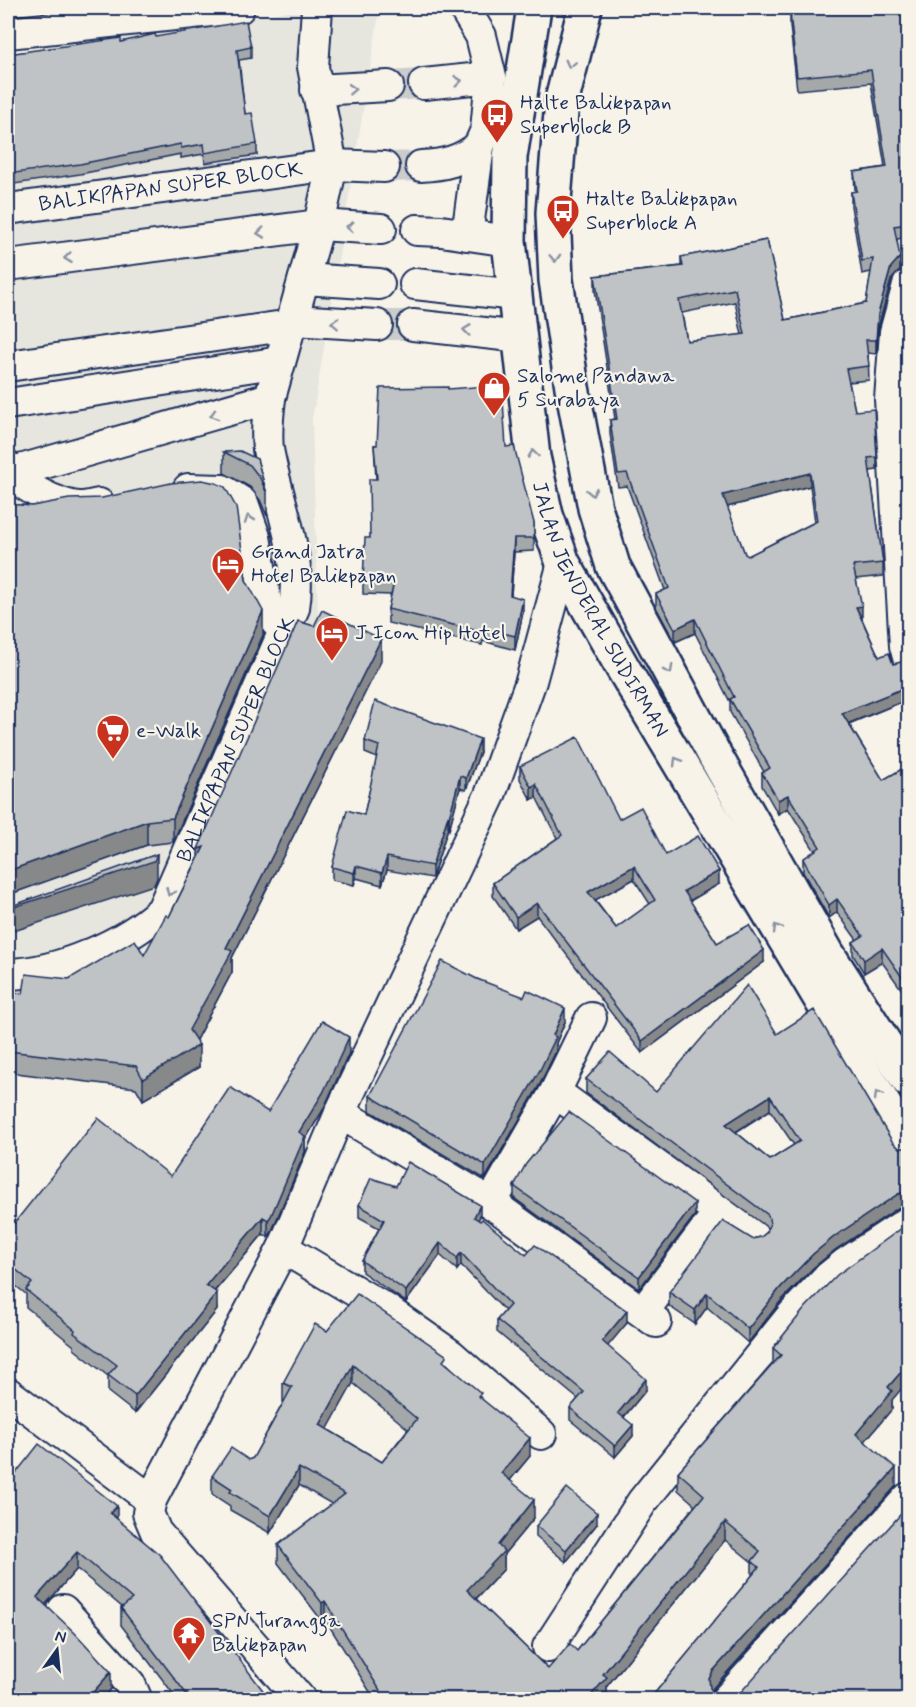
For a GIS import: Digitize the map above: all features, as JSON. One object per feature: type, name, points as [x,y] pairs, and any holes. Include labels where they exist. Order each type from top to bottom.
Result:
[{"type":"highway","name":"JALAN JENDERAL SUDIRMAN","points":[[534,8],[510,157],[508,241],[533,457],[546,515],[563,563],[783,940],[909,1145]]},
{"type":"highway","name":"JALAN JENDERAL SUDIRMAN","points":[[585,8],[562,100],[553,213],[558,290],[572,387],[595,508],[613,566],[714,754],[827,953],[909,1080]]},
{"type":"street","points":[[8,33],[239,8]]},
{"type":"street","name":"BALIKPAPAN SUPER BLOCK","points":[[8,974],[27,974],[75,960],[146,924],[162,910],[294,608],[297,587],[284,504],[268,449],[267,428],[270,398],[319,225],[332,165],[316,90],[312,49],[317,8]]},
{"type":"street","points":[[464,8],[481,36],[491,78],[486,129],[479,146],[467,235]]},
{"type":"street","points":[[424,84],[491,78]]},
{"type":"street","points":[[316,90],[388,86]]},
{"type":"street","points":[[479,146],[510,157]]},
{"type":"street","points":[[420,166],[442,164],[465,158],[479,146]]},
{"type":"street","name":"BALIKPAPAN SUPER BLOCK","points":[[8,209],[332,165],[384,167]]},
{"type":"street","points":[[8,265],[319,225],[381,229]]},
{"type":"street","points":[[417,230],[508,241]]},
{"type":"street","points":[[304,279],[379,284]]},
{"type":"street","points":[[415,284],[516,295]]},
{"type":"street","points":[[909,285],[895,332],[890,399],[906,599],[905,646],[909,657]]},
{"type":"street","points":[[8,366],[292,322],[377,325]]},
{"type":"street","points":[[413,325],[520,337]]},
{"type":"street","points":[[8,404],[280,362]]},
{"type":"street","points":[[9,473],[270,398]]},
{"type":"street","points":[[9,473],[50,499],[80,507],[126,499]]},
{"type":"street","points":[[157,494],[201,488],[223,490],[243,503],[255,537],[268,614],[285,631]]},
{"type":"street","points":[[294,1697],[156,1532],[148,1513],[150,1500],[283,1248],[340,1113],[490,795],[531,681],[563,563]]},
{"type":"street","points":[[153,861],[167,859],[184,861]]},
{"type":"street","points":[[491,1203],[555,1092],[591,1018]]},
{"type":"street","points":[[555,1092],[718,1213],[753,1236]]},
{"type":"street","points":[[340,1113],[491,1203],[650,1317],[718,1213]]},
{"type":"street","points":[[548,1647],[642,1502],[793,1314],[825,1280],[846,1263],[909,1222]]},
{"type":"street","points":[[283,1248],[387,1310],[451,1355],[542,1434]]},
{"type":"street","points":[[8,1393],[150,1500]]},
{"type":"street","points":[[726,1700],[909,1498]]},
{"type":"street","points":[[63,1610],[129,1684],[137,1700]]},
{"type":"shaded area","points":[[307,8],[380,8],[312,420],[322,740],[169,1051],[8,1056],[8,58]]},
{"type":"building","points":[[828,8],[906,8],[909,26],[909,224],[894,226],[900,257],[891,267],[878,314],[876,340],[866,340],[869,366],[846,369],[855,411],[874,409],[877,457],[868,458],[883,563],[853,566],[862,606],[856,607],[879,657],[889,653],[893,664],[909,660],[909,686],[842,713],[883,780],[909,765],[909,987],[882,948],[864,960],[853,942],[863,936],[837,899],[829,905],[803,859],[820,847],[788,795],[778,800],[762,773],[770,768],[730,699],[734,697],[695,619],[675,629],[656,594],[669,588],[627,473],[618,474],[610,420],[617,419],[595,276],[683,266],[681,257],[767,240],[785,320],[866,303],[873,259],[862,261],[851,192],[857,191],[854,172],[887,167],[871,70],[797,77],[790,13]],"holes":[[[735,289],[745,334],[687,341],[679,300]],[[810,473],[817,521],[748,556],[745,554],[723,495]]]},
{"type":"building","points":[[246,21],[251,47],[237,50],[245,114],[252,113],[257,144],[205,153],[204,144],[181,148],[181,144],[80,164],[8,174],[8,54],[121,38],[121,42],[155,34],[156,37]]},
{"type":"building","points":[[502,385],[506,447],[514,446],[534,523],[534,538],[514,538],[510,595],[523,599],[515,636],[483,628],[482,632],[388,609],[394,582],[363,581],[365,538],[370,538],[369,479],[377,479],[374,445],[377,445],[380,388],[448,387],[448,389]]},
{"type":"building","points":[[240,451],[257,459],[267,494],[260,478],[250,465],[224,452]]},
{"type":"building","name":"e-Walk","points":[[202,480],[225,487],[236,507],[246,580],[263,611],[173,818],[147,821],[8,871],[8,504],[32,506],[69,499],[102,498],[171,483]]},
{"type":"building","points":[[322,610],[381,639],[226,948],[232,951],[189,1030],[199,1045],[143,1079],[136,1066],[8,1051],[8,992],[23,994],[26,974],[69,979],[135,940],[144,955],[166,915],[169,917],[204,847],[198,849],[298,621],[314,626]]},
{"type":"building","points":[[375,701],[480,739],[466,778],[460,776],[449,818],[448,816],[432,866],[387,857],[382,873],[356,866],[354,873],[332,867],[347,810],[364,815],[379,746],[365,741]]},
{"type":"building","points":[[578,737],[619,819],[641,807],[666,855],[698,836],[719,871],[684,891],[717,943],[749,925],[764,950],[642,1041],[537,903],[516,917],[493,883],[562,835],[536,784],[531,787],[520,766]],"holes":[[[634,866],[655,900],[616,928],[588,892]]]},
{"type":"building","points":[[157,854],[154,861],[8,909],[8,906]]},
{"type":"building","points":[[442,961],[477,979],[524,997],[527,990],[565,1008],[553,1035],[556,1037],[540,1070],[485,1165],[370,1096]]},
{"type":"building","points":[[747,985],[777,1034],[814,1010],[892,1141],[899,1148],[909,1148],[909,1191],[898,1194],[835,1236],[813,1254],[780,1288],[748,1329],[707,1293],[695,1310],[669,1292],[723,1221],[752,1239],[761,1237],[767,1232],[770,1223],[768,1215],[586,1079],[610,1052],[656,1092]],"holes":[[[770,1096],[800,1141],[770,1160],[726,1124]]]},
{"type":"building","points":[[322,1021],[349,1037],[323,1093],[299,1132],[305,1136],[271,1216],[268,1220],[263,1217],[206,1285],[217,1293],[135,1396],[108,1375],[117,1365],[74,1333],[75,1330],[26,1290],[32,1283],[8,1263],[8,1231],[98,1118],[171,1176],[230,1087],[268,1112]]},
{"type":"building","points":[[569,1112],[695,1203],[639,1277],[514,1186],[526,1164]]},
{"type":"building","points":[[408,1162],[480,1205],[474,1217],[480,1221],[482,1219],[526,1255],[535,1245],[627,1311],[602,1341],[646,1379],[618,1413],[633,1425],[615,1446],[570,1408],[584,1392],[497,1320],[510,1305],[461,1253],[457,1258],[440,1243],[406,1291],[362,1261],[384,1220],[359,1205],[371,1178],[396,1186]]},
{"type":"building","points":[[909,1223],[909,1363],[888,1387],[892,1391],[856,1434],[896,1468],[713,1671],[709,1679],[710,1688],[715,1695],[723,1699],[739,1694],[909,1505],[909,1700],[649,1700],[759,1567],[752,1561],[760,1551],[725,1522],[603,1674],[607,1677],[587,1700],[386,1700],[325,1601],[322,1603],[278,1545],[345,1494],[299,1468],[270,1516],[230,1492],[232,1489],[212,1476],[231,1448],[249,1460],[253,1458],[292,1387],[283,1383],[315,1324],[327,1331],[357,1294],[447,1356],[443,1361],[481,1393],[478,1396],[530,1438],[501,1473],[534,1500],[498,1545],[504,1551],[467,1590],[548,1669],[570,1644],[577,1651],[704,1495],[678,1472],[781,1355],[773,1348],[806,1307],[837,1275]],"holes":[[[353,1365],[417,1419],[382,1462],[320,1425]]]},
{"type":"building","points":[[39,1444],[117,1506],[110,1513],[160,1555],[268,1697],[265,1700],[191,1700],[121,1608],[132,1599],[77,1552],[37,1597],[111,1672],[86,1700],[20,1700],[8,1688],[8,1483]]},
{"type":"building","points":[[567,1488],[597,1513],[566,1550],[536,1526]]},
{"type":"tunnel","points":[[388,86],[424,84]]},
{"type":"tunnel","points":[[384,167],[421,166]]},
{"type":"tunnel","points":[[377,325],[413,325]]},
{"type":"place","name":"Halte Balikpapan Superblock B","points":[[497,144]]},
{"type":"place","name":"Halte Balikpapan Superblock A","points":[[563,240]]},
{"type":"place","name":"Salome Pandawa 5 Surabaya","points":[[494,417]]},
{"type":"place","name":"Grand Jatra Hotel Balikpapan","points":[[228,593]]},
{"type":"place","name":"J Icon Hip Hotel","points":[[332,662]]},
{"type":"place","name":"e-Walk","points":[[113,760]]},
{"type":"place","name":"SPN Turangga Balikpapan","points":[[189,1662]]}]
